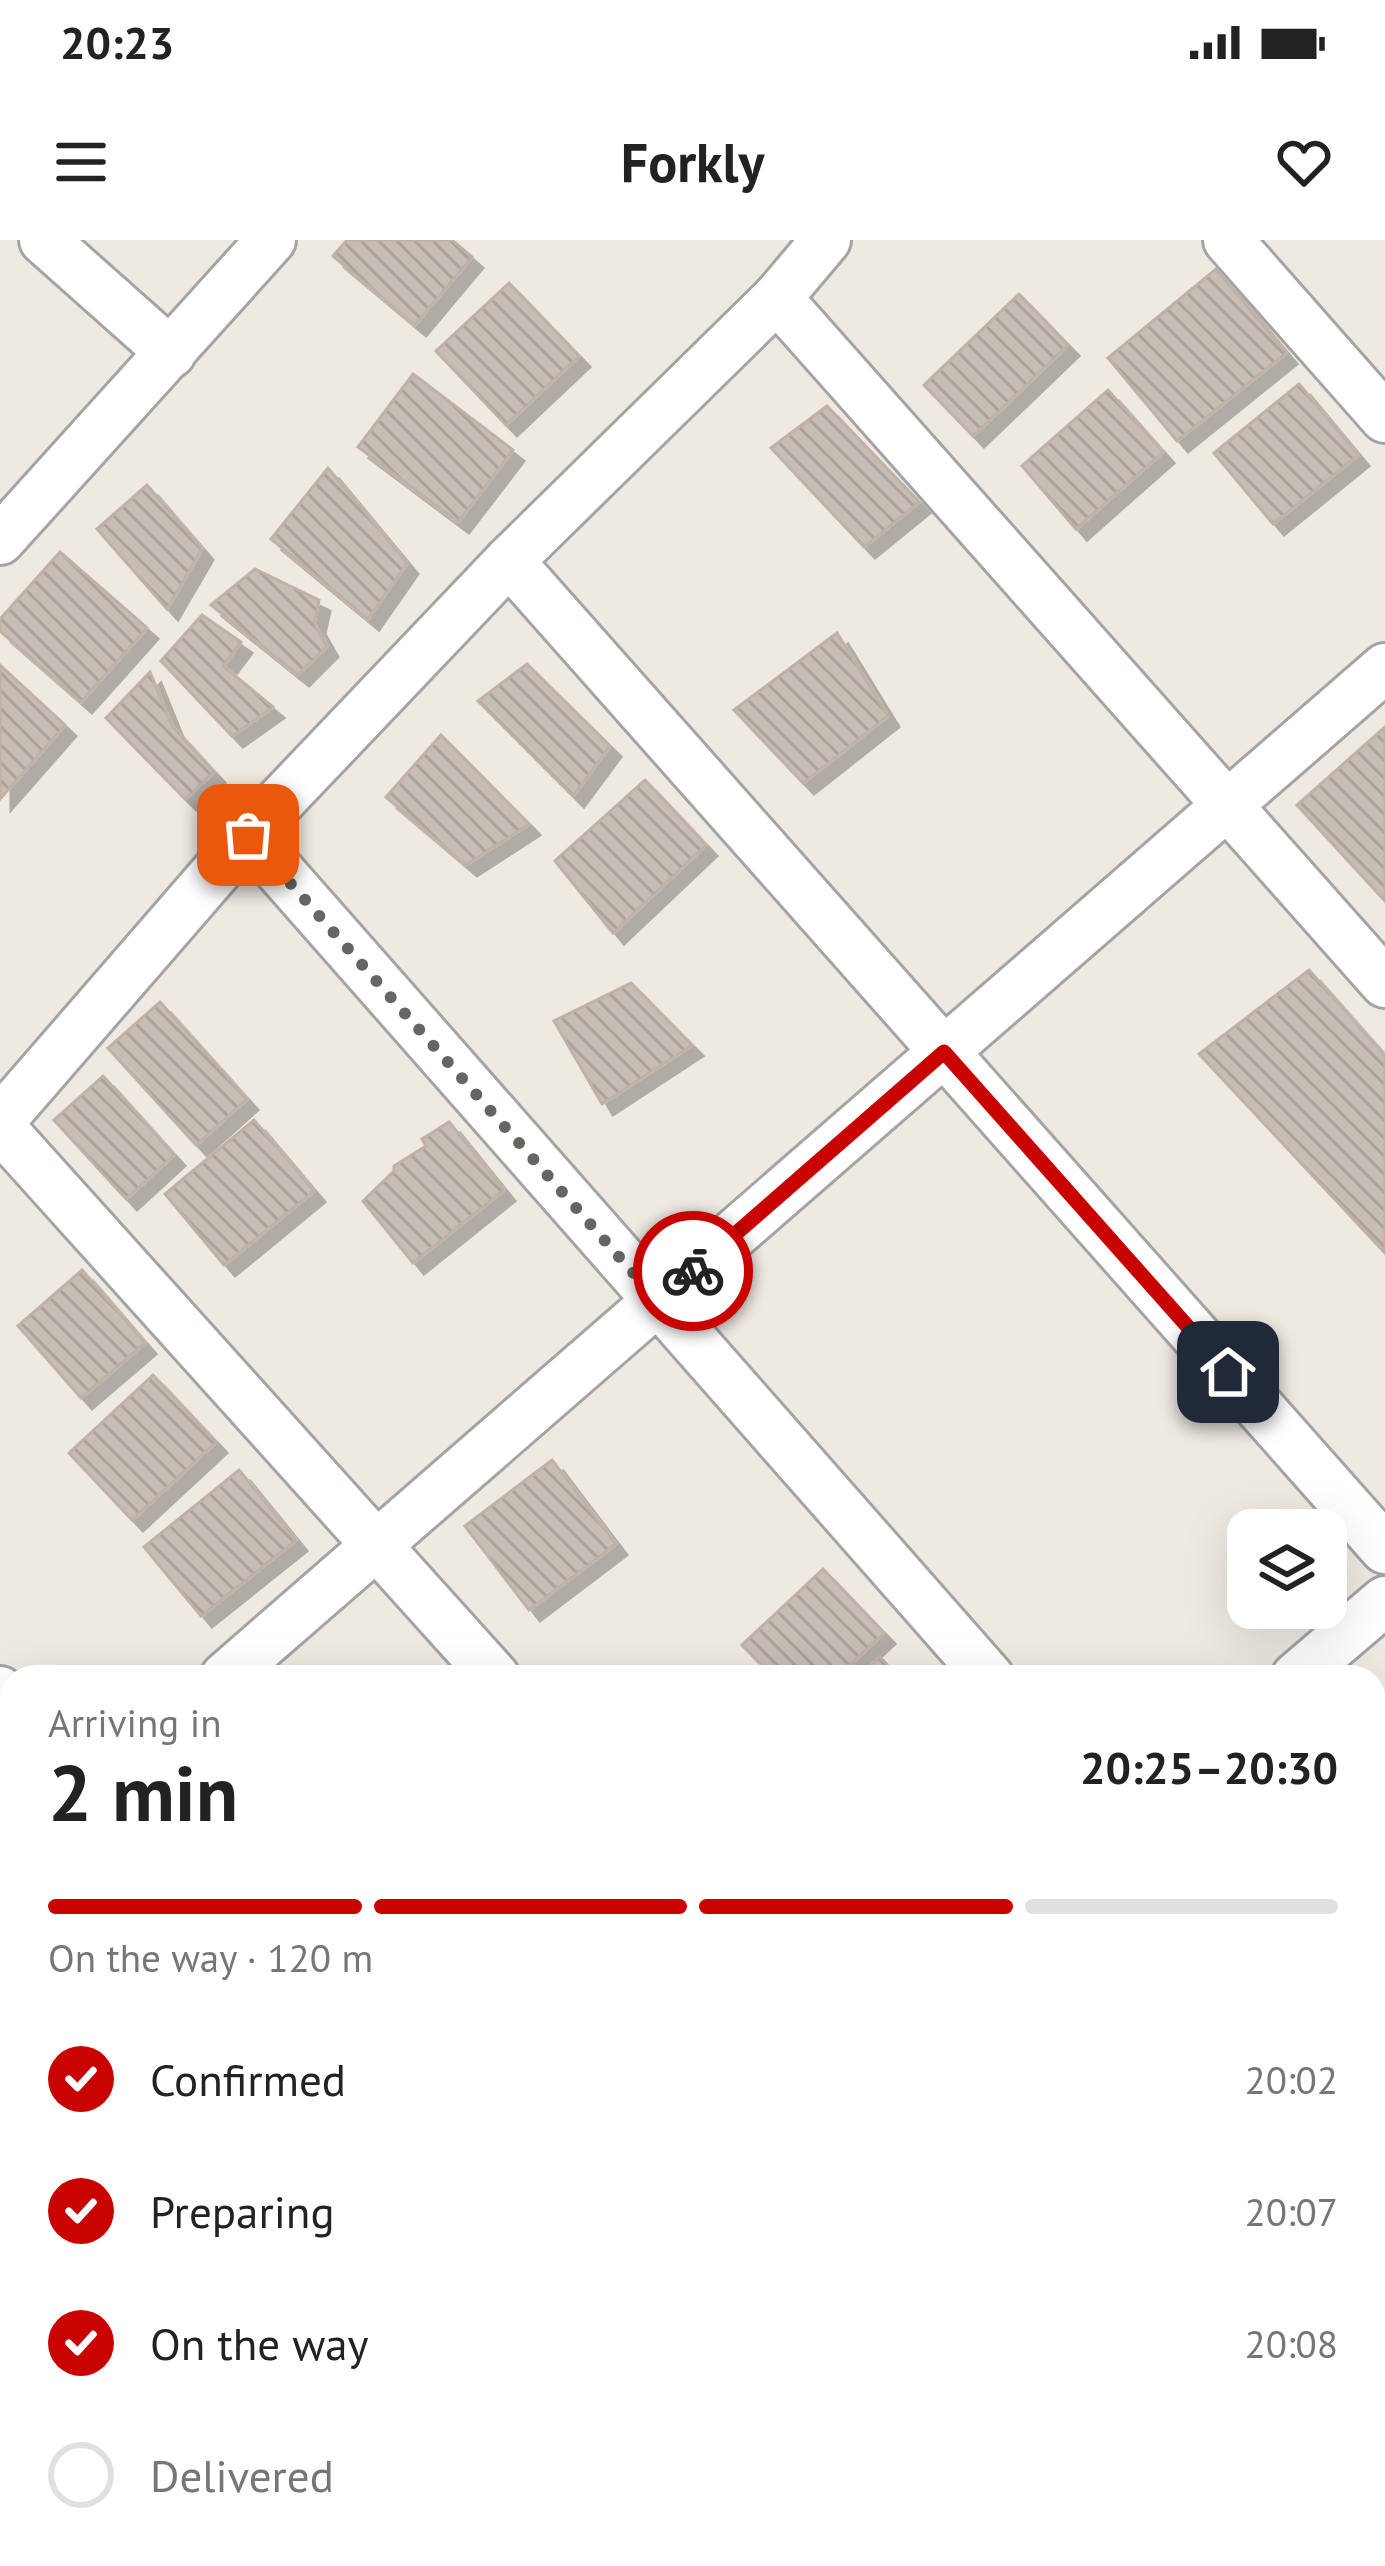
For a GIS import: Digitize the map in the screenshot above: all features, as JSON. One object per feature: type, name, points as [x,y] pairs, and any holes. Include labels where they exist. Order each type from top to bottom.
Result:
[{"type":"street","points":[[44,240],[171,353]]},
{"type":"street","points":[[0,540],[272,240]]},
{"type":"street","points":[[485,1665],[0,1124],[248,835],[509,561],[777,298],[826,240]]},
{"type":"street","points":[[1228,240],[1385,418]]},
{"type":"street","points":[[777,298],[1385,983]]},
{"type":"street","points":[[509,561],[1385,1550]]},
{"type":"street","points":[[239,1665],[1385,668]]},
{"type":"street","points":[[248,835],[978,1665]]},
{"type":"street","points":[[1310,1665],[1385,1601]]},
{"type":"building","points":[[347,240],[452,240],[472,257],[415,325],[333,256]]},
{"type":"building","points":[[1216,269],[1286,353],[1177,441],[1108,358]]},
{"type":"building","points":[[509,283],[579,356],[506,425],[436,351]]},
{"type":"building","points":[[1019,294],[1068,345],[973,436],[924,385]]},
{"type":"building","points":[[413,374],[513,450],[458,522],[358,447]]},
{"type":"building","points":[[1299,384],[1358,455],[1273,524],[1214,453]]},
{"type":"building","points":[[1108,390],[1163,452],[1076,529],[1022,466]]},
{"type":"building","points":[[827,406],[919,502],[864,547],[771,448]]},
{"type":"building","points":[[328,468],[407,563],[368,619],[271,539]]},
{"type":"building","points":[[147,485],[202,549],[167,609],[97,529]]},
{"type":"building","points":[[60,552],[147,628],[81,702],[0,631],[0,619]]},
{"type":"building","points":[[255,569],[319,600],[314,623],[327,646],[298,675],[211,605]]},
{"type":"building","points":[[202,615],[241,642],[223,666],[273,707],[232,736],[161,661]]},
{"type":"building","points":[[837,633],[888,716],[803,783],[734,710]]},
{"type":"building","points":[[527,664],[610,746],[573,796],[478,701]]},
{"type":"building","points":[[0,665],[65,725],[0,799]]},
{"type":"building","points":[[150,672],[172,726],[214,772],[185,799],[106,718]]},
{"type":"building","points":[[1385,727],[1385,901],[1297,805]]},
{"type":"building","points":[[441,735],[529,824],[466,865],[386,797]]},
{"type":"building","points":[[645,780],[706,845],[613,933],[555,861]]},
{"type":"building","points":[[1309,970],[1385,1056],[1385,1253],[1199,1054]]},
{"type":"building","points":[[631,983],[692,1045],[602,1104],[554,1021]]},
{"type":"building","points":[[160,1002],[247,1099],[196,1145],[108,1048]]},
{"type":"building","points":[[103,1076],[174,1155],[126,1199],[54,1120]]},
{"type":"building","points":[[254,1120],[314,1191],[224,1265],[165,1194]]},
{"type":"building","points":[[449,1122],[504,1190],[413,1263],[363,1201],[394,1166],[426,1146],[422,1139]]},
{"type":"building","points":[[82,1270],[145,1343],[81,1398],[18,1326]]},
{"type":"building","points":[[153,1375],[216,1442],[132,1520],[69,1453]]},
{"type":"building","points":[[552,1460],[616,1544],[529,1610],[465,1526]]},
{"type":"building","points":[[239,1470],[296,1540],[201,1616],[144,1547]]},
{"type":"building","points":[[823,1569],[884,1633],[850,1665],[761,1665],[742,1645]]},
{"type":"way so far","points":[[248,835],[658,1301],[693,1271]]},
{"type":"route","points":[[693,1271],[944,1052],[1228,1372]]}]
